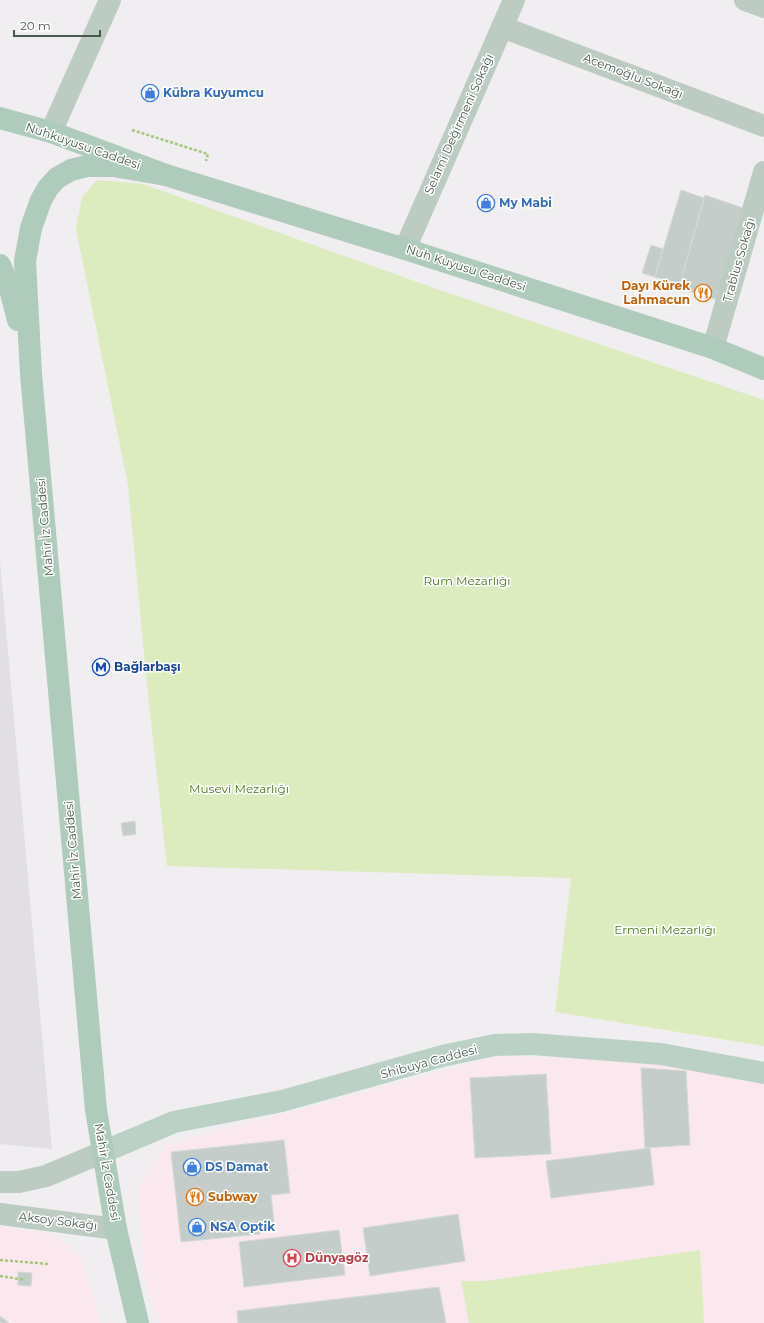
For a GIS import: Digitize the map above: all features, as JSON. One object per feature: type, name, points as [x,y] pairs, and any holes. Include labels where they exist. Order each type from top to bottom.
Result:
[{"type":"main road","name":"Nuhkuyusu Caddesi","points":[[0,118],[51,132],[166,175]]},
{"type":"main road","points":[[31,374],[25,261],[31,228],[48,188],[58,178],[71,170],[87,166],[113,166],[166,175]]},
{"type":"main road","name":"Nuh Kuyusu Caddesi","points":[[166,175],[405,249],[713,348],[764,369]]},
{"type":"main road","points":[[0,265],[10,289],[31,374]]},
{"type":"main road","name":"Mahir İz Caddesi","points":[[31,374],[96,1110],[116,1229],[138,1323]]},
{"type":"street","points":[[51,132],[110,0]]},
{"type":"street","name":"Selami Değirmeni Sokağı","points":[[405,249],[514,0]]},
{"type":"street","points":[[745,0],[764,7]]},
{"type":"street","name":"Acemoğlu Sokağı","points":[[502,27],[764,126]]},
{"type":"street","name":"Trablus Sokağı","points":[[713,348],[764,172]]},
{"type":"street","name":"Shibuya Caddesi","points":[[103,1152],[174,1122],[282,1102],[442,1056],[495,1045],[532,1044],[661,1054],[764,1073]]},
{"type":"street","points":[[0,1182],[19,1182],[46,1176],[103,1152]]},
{"type":"street","name":"Aksoy Sokağı","points":[[0,1214],[116,1229]]},
{"type":"path","points":[[132,130],[186,146]]},
{"type":"path","points":[[0,1260],[49,1264]]},
{"type":"path","points":[[0,1276],[25,1280]]},
{"type":"shaded area","points":[[0,561],[52,1149],[0,1144]]},
{"type":"shaded area","points":[[498,1056],[630,1059],[764,1080],[764,1323],[159,1323],[144,1278],[138,1189],[166,1145]]},
{"type":"shaded area","points":[[0,1227],[55,1234],[80,1256],[92,1291],[100,1323],[0,1323]]},
{"type":"green space","points":[[97,180],[143,184],[431,287],[764,400],[764,1046],[555,1012],[571,878],[167,866],[147,685],[128,485],[76,229],[82,197]]},
{"type":"green space","points":[[700,1250],[704,1323],[469,1323],[461,1281],[485,1281]]},
{"type":"building","points":[[681,190],[704,198],[680,284],[655,277]]},
{"type":"building","points":[[705,195],[746,209],[721,301],[679,288]]},
{"type":"building","points":[[651,245],[663,249],[655,277],[642,273]]},
{"type":"building","points":[[135,821],[136,834],[123,836],[121,823]]},
{"type":"building","points":[[641,1068],[686,1071],[690,1145],[645,1148]]},
{"type":"building","points":[[546,1074],[551,1154],[475,1158],[470,1078]]},
{"type":"building","points":[[284,1140],[290,1193],[271,1195],[274,1222],[259,1224],[260,1234],[181,1242],[171,1152]]},
{"type":"building","points":[[650,1148],[654,1185],[551,1198],[546,1161]]},
{"type":"building","points":[[458,1214],[465,1261],[370,1276],[363,1228]]},
{"type":"building","name":"Dünyagöz","points":[[339,1230],[345,1275],[244,1287],[239,1242]]},
{"type":"building","points":[[18,1272],[32,1273],[31,1286],[18,1285]]},
{"type":"building","points":[[439,1287],[446,1323],[238,1323],[237,1311]]},
{"type":"building","points":[[0,1316],[9,1323],[0,1323]]},
{"type":"place","name":"Kübra Kuyumcu","points":[[150,93]]},
{"type":"place","name":"My Mabi","points":[[486,203]]},
{"type":"place","name":"Dayı Kürek Lahmacun","points":[[703,293]]},
{"type":"place","name":"Bağlarbaşı","points":[[101,667]]},
{"type":"place","name":"DS Damat","points":[[192,1167]]},
{"type":"place","name":"Subway","points":[[195,1197]]},
{"type":"place","name":"NSA Optik","points":[[197,1227]]},
{"type":"place","name":"Dünyagöz","points":[[292,1258]]},
{"type":"park label","name":"Rum Mezarlığı","points":[[467,581]]},
{"type":"park label","name":"Musevi Mezarlığı","points":[[239,789]]},
{"type":"park label","name":"Ermeni Mezarlığı","points":[[665,930]]}]
